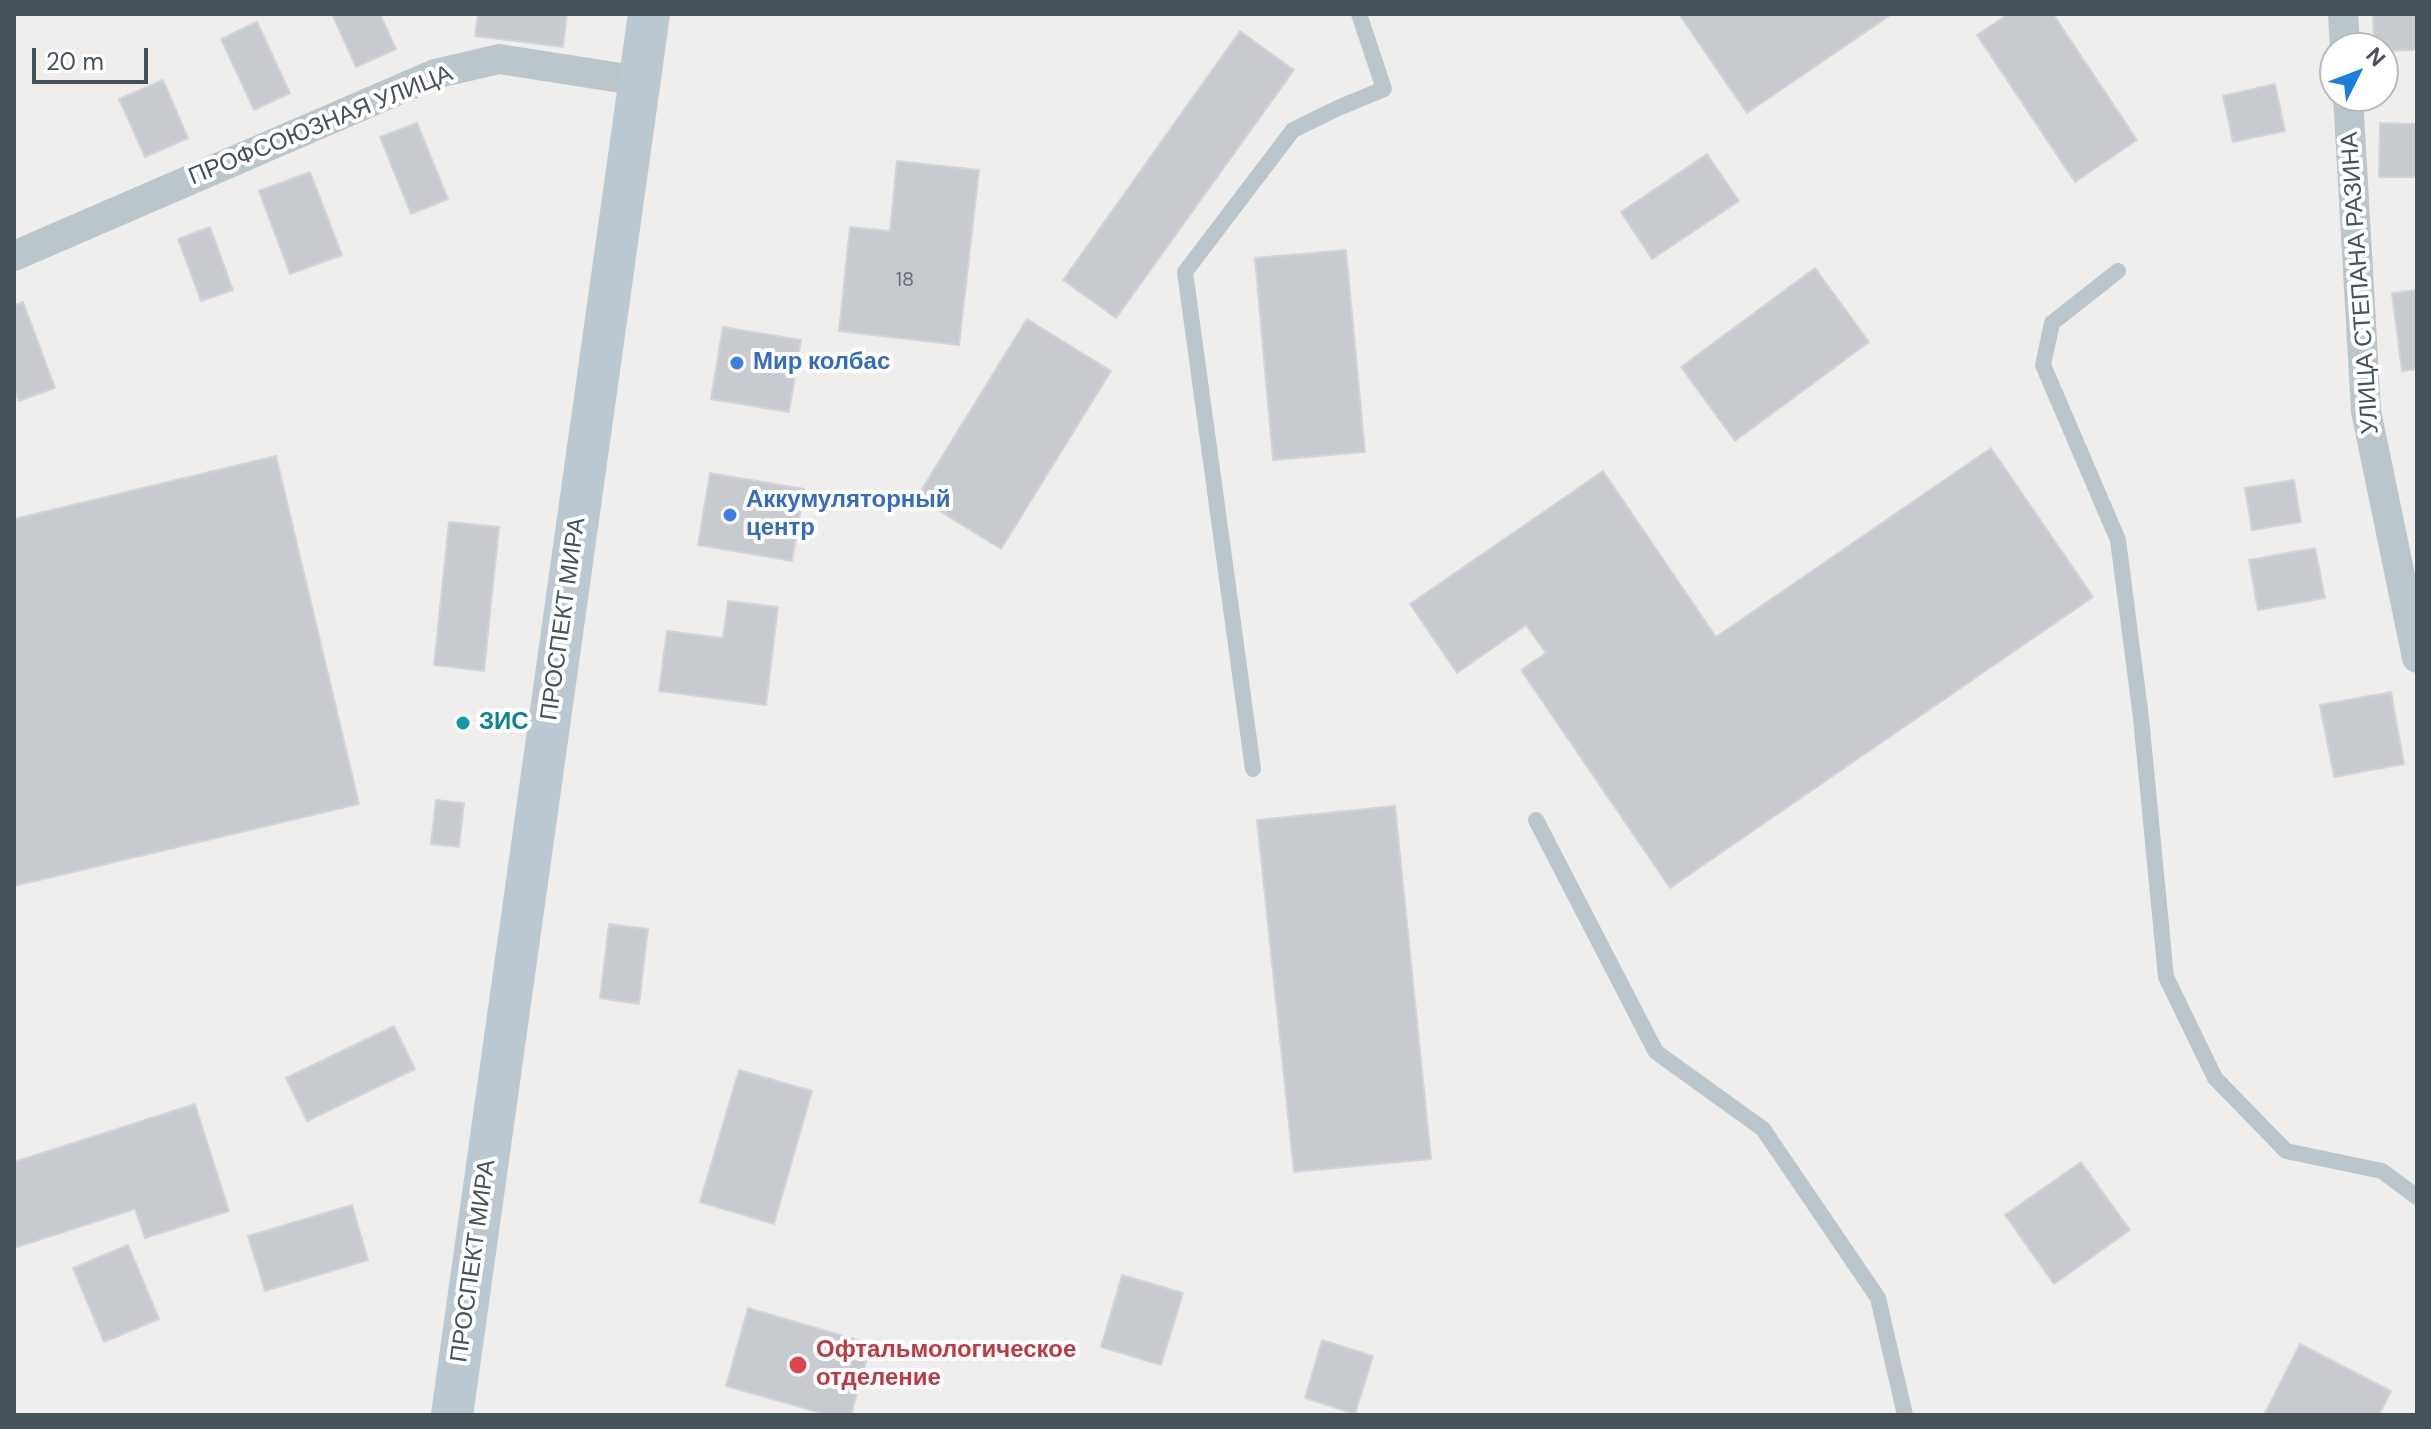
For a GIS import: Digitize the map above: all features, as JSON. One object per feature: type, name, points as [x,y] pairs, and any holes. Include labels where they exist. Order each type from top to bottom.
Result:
[{"type":"main road","name":"ПРОСПЕКТ МИРА","points":[[452,1415],[649,14]]},
{"type":"street","name":"ПРОФСОЮЗНАЯ УЛИЦА","points":[[14,256],[435,74],[499,59],[640,81]]},
{"type":"street","name":"УЛИЦА СТЕПАНА РАЗИНА","points":[[2349,112],[2366,411],[2417,658]]},
{"type":"lane","points":[[1253,769],[1185,272],[1293,130],[1384,89],[1359,14]]},
{"type":"lane","points":[[2118,271],[2052,323],[2043,365],[2118,540],[2141,718],[2166,977],[2215,1078],[2286,1151],[2382,1171],[2417,1197]]},
{"type":"lane","points":[[1536,820],[1656,1052],[1763,1129],[1878,1298],[1905,1415]]},
{"type":"building","points":[[332,14],[380,14],[396,49],[356,67]]},
{"type":"building","points":[[478,14],[567,14],[563,47],[475,36]]},
{"type":"building","points":[[1679,14],[1892,14],[1747,113]]},
{"type":"building","points":[[2008,14],[2053,14],[2137,140],[2075,182],[1977,35]]},
{"type":"building","points":[[2373,14],[2417,14],[2417,50],[2399,51],[2399,32],[2374,32]]},
{"type":"building","points":[[257,22],[290,93],[254,110],[221,39]]},
{"type":"building","points":[[1240,31],[1294,70],[1116,318],[1063,280]]},
{"type":"building","points":[[163,80],[188,138],[145,157],[119,99]]},
{"type":"building","points":[[2275,84],[2285,131],[2233,142],[2223,96]]},
{"type":"building","points":[[417,123],[448,199],[411,214],[380,137]]},
{"type":"building","points":[[2380,123],[2417,124],[2417,177],[2379,177]]},
{"type":"building","points":[[1707,154],[1739,201],[1652,259],[1621,212]]},
{"type":"building","points":[[897,161],[979,170],[959,345],[839,331],[850,227],[890,231]]},
{"type":"building","points":[[310,172],[342,255],[290,274],[259,191]]},
{"type":"building","points":[[210,227],[233,290],[201,301],[178,239]]},
{"type":"building","points":[[1346,250],[1365,452],[1273,460],[1255,258]]},
{"type":"building","points":[[1815,268],[1869,342],[1735,441],[1681,367]]},
{"type":"building","points":[[2417,290],[2417,369],[2402,371],[2392,293]]},
{"type":"building","points":[[23,302],[55,388],[19,401],[14,389],[14,306]]},
{"type":"building","points":[[1027,319],[1111,371],[1001,549],[917,497]]},
{"type":"building","points":[[723,327],[801,340],[789,412],[711,399]]},
{"type":"building","points":[[1991,448],[2093,597],[1670,888],[1521,670],[1546,653],[1526,625],[1457,673],[1410,604],[1603,471],[1716,637]]},
{"type":"building","points":[[276,456],[359,804],[14,886],[14,519]]},
{"type":"building","points":[[710,473],[804,489],[792,561],[698,545]]},
{"type":"building","points":[[2294,480],[2301,522],[2252,530],[2245,488]]},
{"type":"building","points":[[449,522],[499,527],[484,671],[434,665]]},
{"type":"building","points":[[2315,548],[2325,598],[2258,610],[2249,560]]},
{"type":"building","points":[[728,601],[778,607],[766,705],[659,691],[667,631],[723,638]]},
{"type":"building","points":[[2391,692],[2404,764],[2334,777],[2320,705]]},
{"type":"building","points":[[436,800],[464,803],[459,847],[431,844]]},
{"type":"building","points":[[1395,806],[1431,1159],[1294,1172],[1257,820]]},
{"type":"building","points":[[609,924],[648,929],[639,1004],[600,998]]},
{"type":"building","points":[[394,1026],[415,1069],[307,1121],[286,1078]]},
{"type":"building","points":[[739,1070],[812,1091],[774,1224],[700,1202]]},
{"type":"building","points":[[195,1104],[229,1211],[145,1238],[135,1209],[17,1247],[14,1238],[14,1162]]},
{"type":"building","points":[[2081,1162],[2130,1230],[2054,1284],[2005,1215]]},
{"type":"building","points":[[352,1205],[368,1260],[265,1291],[248,1236]]},
{"type":"building","points":[[128,1245],[159,1319],[104,1342],[73,1268]]},
{"type":"building","points":[[1122,1275],[1183,1293],[1161,1365],[1101,1347]]},
{"type":"building","name":"Офтальмологическое отделение","points":[[748,1308],[871,1344],[851,1415],[828,1415],[726,1386]]},
{"type":"building","points":[[1322,1340],[1373,1356],[1355,1414],[1305,1398]]},
{"type":"building","points":[[2300,1344],[2391,1391],[2379,1415],[2264,1415]]},
{"type":"place","name":"Мир колбас","points":[[737,363]]},
{"type":"place","name":"Аккумуляторный центр","points":[[730,515]]},
{"type":"place","name":"ЗИС","points":[[463,723]]},
{"type":"place","name":"Офтальмологическое отделение","points":[[798,1365]]}]
